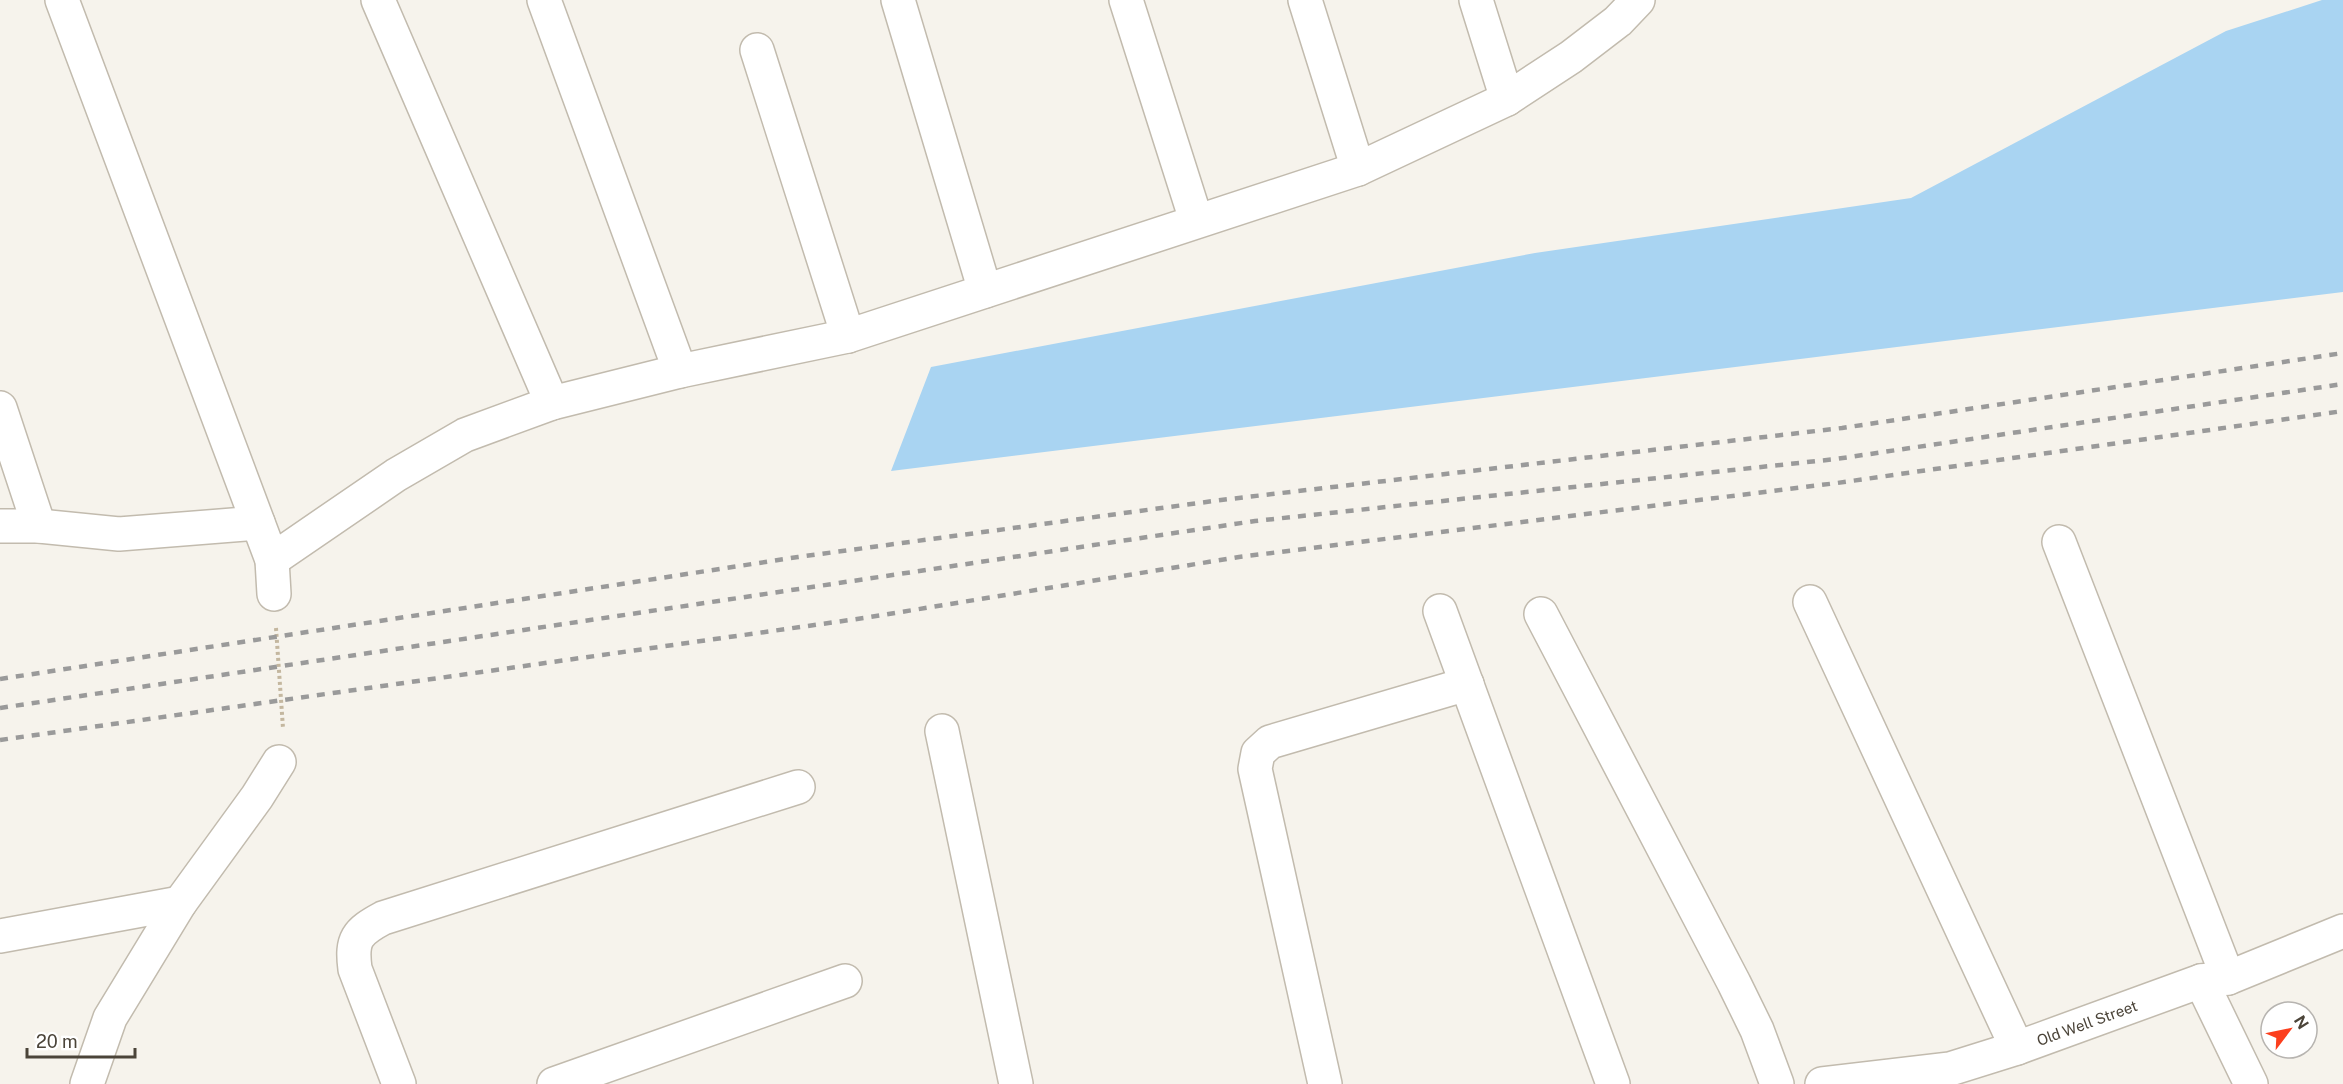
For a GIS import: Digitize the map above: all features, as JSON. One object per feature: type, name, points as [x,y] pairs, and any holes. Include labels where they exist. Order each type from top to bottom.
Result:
[{"type":"street","points":[[62,0],[272,560],[274,594]]},
{"type":"street","points":[[378,0],[552,403]]},
{"type":"street","points":[[544,0],[680,371]]},
{"type":"street","points":[[898,0],[985,291]]},
{"type":"street","points":[[1126,0],[1196,220]]},
{"type":"street","points":[[1305,0],[1358,169]]},
{"type":"street","points":[[1476,0],[1507,99]]},
{"type":"street","points":[[272,560],[396,475],[465,435],[552,403],[680,371],[848,336],[1196,220],[1358,169],[1507,99],[1571,57],[1618,21],[1638,0]]},
{"type":"street","points":[[757,50],[848,336]]},
{"type":"street","points":[[0,408],[39,526]]},
{"type":"street","points":[[0,526],[39,526],[119,534],[258,523]]},
{"type":"street","points":[[2060,542],[2251,1084]]},
{"type":"street","points":[[1810,602],[2017,1048]]},
{"type":"street","points":[[1440,611],[1613,1084]]},
{"type":"street","points":[[1541,614],[1734,983],[1757,1030],[1777,1084]]},
{"type":"street","points":[[1325,1084],[1255,769],[1258,753],[1270,742],[1467,684]]},
{"type":"street","points":[[942,731],[1016,1084]]},
{"type":"street","points":[[87,1084],[110,1018],[180,903],[257,797],[279,762]]},
{"type":"street","points":[[399,1084],[356,969],[353,950],[357,936],[368,926],[383,918],[798,787]]},
{"type":"street","points":[[0,936],[180,903]]},
{"type":"street","name":"Old Well Street","points":[[1822,1084],[1953,1076],[2017,1048],[2214,980],[2343,931]]},
{"type":"street","points":[[554,1084],[845,981]]},
{"type":"path","points":[[274,594],[283,729],[279,762]]},
{"type":"water","points":[[2322,0],[2343,0],[2343,292],[891,471],[931,367],[1535,253],[1911,198],[2226,31]]},
{"type":"railway","points":[[0,679],[798,557],[1221,500],[1842,428],[2343,353]]},
{"type":"railway","points":[[0,708],[1255,521],[1836,459],[2343,384]]},
{"type":"railway","points":[[0,740],[864,618],[1239,557],[1837,483],[2343,411]]}]
